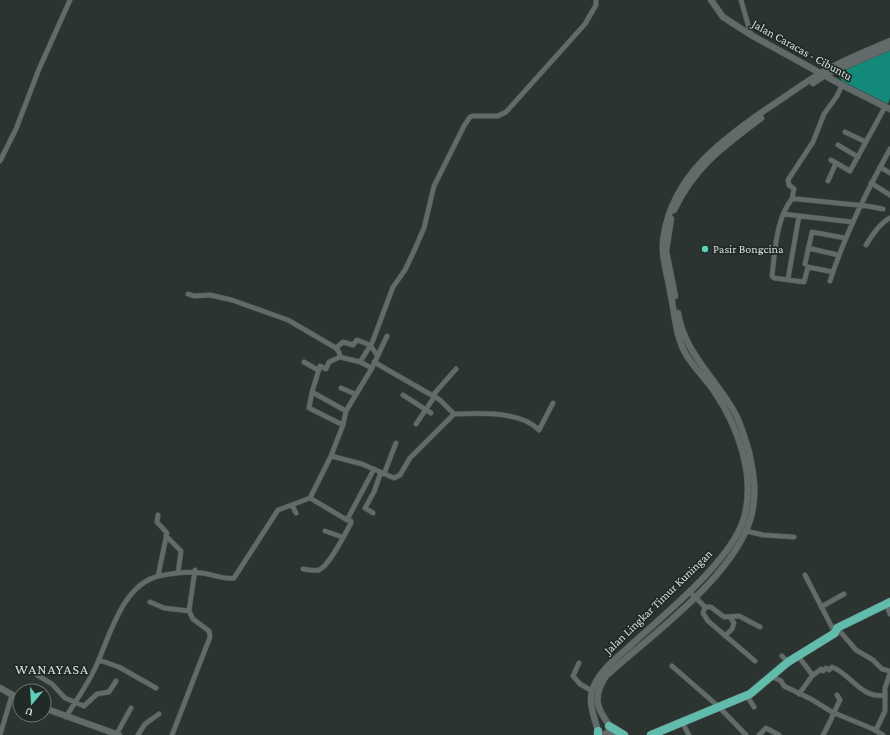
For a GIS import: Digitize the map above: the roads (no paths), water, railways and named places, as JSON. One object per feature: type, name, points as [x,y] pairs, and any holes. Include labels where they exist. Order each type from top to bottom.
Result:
[{"type":"highway","points":[[651,735],[747,696],[788,662],[836,631],[888,603]]},
{"type":"highway","points":[[607,724],[624,735]]},
{"type":"main road","name":"Jalan Caracas - Cibuntu","points":[[711,0],[723,17],[842,85],[888,108]]},
{"type":"main road","points":[[823,74],[890,41]]},
{"type":"main road","name":"Jalan Lingkar Timur Kuningan","points":[[592,691],[606,669],[689,591],[720,558],[738,535],[746,512],[747,484],[745,460],[730,418],[714,391],[686,355],[677,332],[662,253],[664,233],[668,216],[680,189],[694,168],[712,150],[744,125],[823,74],[890,47]]},
{"type":"main road","name":"Jalan Lingkar Timur Kuningan","points":[[616,734],[607,724],[598,704],[598,691],[606,676],[695,597],[727,561],[746,531],[753,509],[755,486],[753,467],[740,422],[729,402],[697,361],[689,347],[679,319],[673,281],[668,262],[667,241],[674,212],[687,185],[697,171],[716,153],[774,108],[823,74]]},
{"type":"main road","points":[[0,688],[12,695]]},
{"type":"main road","points":[[592,691],[591,700],[599,732]]},
{"type":"main road","points":[[52,711],[117,735]]},
{"type":"main road","points":[[599,732],[603,726],[607,724]]},
{"type":"main road","points":[[599,732],[616,734]]},
{"type":"street","points":[[0,161],[16,129],[39,69],[70,0]]},
{"type":"street","points":[[360,362],[370,345],[386,309],[393,287],[405,270],[420,238],[427,217],[428,207],[434,186],[464,126],[470,117],[473,116],[498,116],[506,112],[584,24],[596,5],[596,0]]},
{"type":"street","points":[[741,0],[751,34]]},
{"type":"street","points":[[832,272],[808,267],[804,282],[774,278],[772,276],[783,214],[792,199],[794,189],[789,185],[788,180],[813,142],[824,114],[837,96],[842,85]]},
{"type":"street","points":[[831,160],[850,171],[866,142],[888,108]]},
{"type":"street","points":[[845,132],[866,142]]},
{"type":"street","points":[[838,145],[858,157]]},
{"type":"street","points":[[830,281],[838,255],[859,205],[890,149]]},
{"type":"street","points":[[828,181],[836,163]]},
{"type":"street","points":[[880,167],[890,173]]},
{"type":"street","points":[[870,183],[890,195]]},
{"type":"street","points":[[792,199],[859,205],[883,209]]},
{"type":"street","points":[[783,214],[852,222]]},
{"type":"street","points":[[788,279],[799,216]]},
{"type":"street","points":[[866,245],[872,235],[878,231],[883,221],[890,218]]},
{"type":"street","points":[[805,264],[812,232],[845,238]]},
{"type":"street","points":[[808,248],[838,255]]},
{"type":"street","points":[[188,294],[194,296],[210,295],[232,300],[288,320],[336,348],[340,357]]},
{"type":"street","points":[[66,717],[99,660],[109,634],[124,605],[141,583],[158,576],[195,571],[234,578],[278,510],[310,498],[331,456],[343,425],[346,410],[372,368],[386,336]]},
{"type":"street","points":[[336,348],[343,342],[353,345],[358,340],[370,345],[377,355]]},
{"type":"street","points":[[343,425],[310,409],[312,392],[320,366],[326,368],[328,362],[336,360],[340,357],[360,362],[372,368]]},
{"type":"street","points":[[304,362],[318,370]]},
{"type":"street","points":[[374,362],[434,396],[450,408],[454,414]]},
{"type":"street","points":[[416,424],[434,396],[456,369]]},
{"type":"street","points":[[341,388],[355,394]]},
{"type":"street","points":[[312,392],[346,410]]},
{"type":"street","points":[[402,395],[431,413]]},
{"type":"street","points":[[331,456],[374,468],[394,478],[400,475],[410,458],[454,414],[496,414],[528,421],[540,430],[553,403]]},
{"type":"street","points":[[373,513],[365,508],[374,492],[396,443]]},
{"type":"street","points":[[347,520],[374,468]]},
{"type":"street","points":[[303,569],[315,570],[323,568],[338,547],[342,537],[351,523],[351,521],[310,498]]},
{"type":"street","points":[[292,505],[296,513]]},
{"type":"street","points":[[158,514],[157,522],[167,532],[158,576]]},
{"type":"street","points":[[325,531],[342,537]]},
{"type":"street","points":[[746,531],[763,536],[794,537]]},
{"type":"street","points":[[166,536],[180,551],[178,573]]},
{"type":"street","points":[[172,735],[210,637],[209,631],[193,619],[189,611],[195,571]]},
{"type":"street","points":[[805,575],[821,607],[836,631],[856,650],[874,660],[882,669],[890,672],[885,683],[885,711],[876,730]]},
{"type":"street","points":[[689,591],[705,607],[708,606],[724,617],[739,616],[760,627]]},
{"type":"street","points":[[821,607],[844,594]]},
{"type":"street","points":[[150,602],[164,608],[189,611]]},
{"type":"street","points":[[888,603],[890,614]]},
{"type":"street","points":[[705,607],[703,612],[708,621],[755,661]]},
{"type":"street","points":[[725,636],[734,626],[734,623],[730,617]]},
{"type":"street","points":[[782,656],[788,662]]},
{"type":"street","points":[[798,656],[810,673]]},
{"type":"street","points":[[99,660],[119,666],[156,688]]},
{"type":"street","points":[[579,663],[573,676],[580,684],[592,691]]},
{"type":"street","points":[[672,666],[719,707],[746,735]]},
{"type":"street","points":[[799,694],[812,676],[820,669],[823,671],[826,668],[829,670],[832,667],[865,692],[878,696],[885,695]]},
{"type":"street","points":[[37,675],[52,684],[65,698],[84,706],[97,694],[109,692],[116,681]]},
{"type":"street","points":[[771,676],[781,681],[784,686],[832,712],[876,730],[883,735]]},
{"type":"street","points":[[0,735],[12,695]]},
{"type":"street","points":[[823,735],[833,719],[832,712],[840,700],[837,695]]},
{"type":"street","points":[[747,696],[754,707]]},
{"type":"street","points":[[117,735],[131,708]]},
{"type":"street","points":[[138,735],[145,724],[159,714]]},
{"type":"street","points":[[682,722],[689,735]]},
{"type":"street","points":[[759,735],[766,728],[779,735]]},
{"type":"place","name":"Pasir Bongcina","points":[[705,249]]},
{"type":"district","name":"WANAYASA","points":[[52,669]]}]
